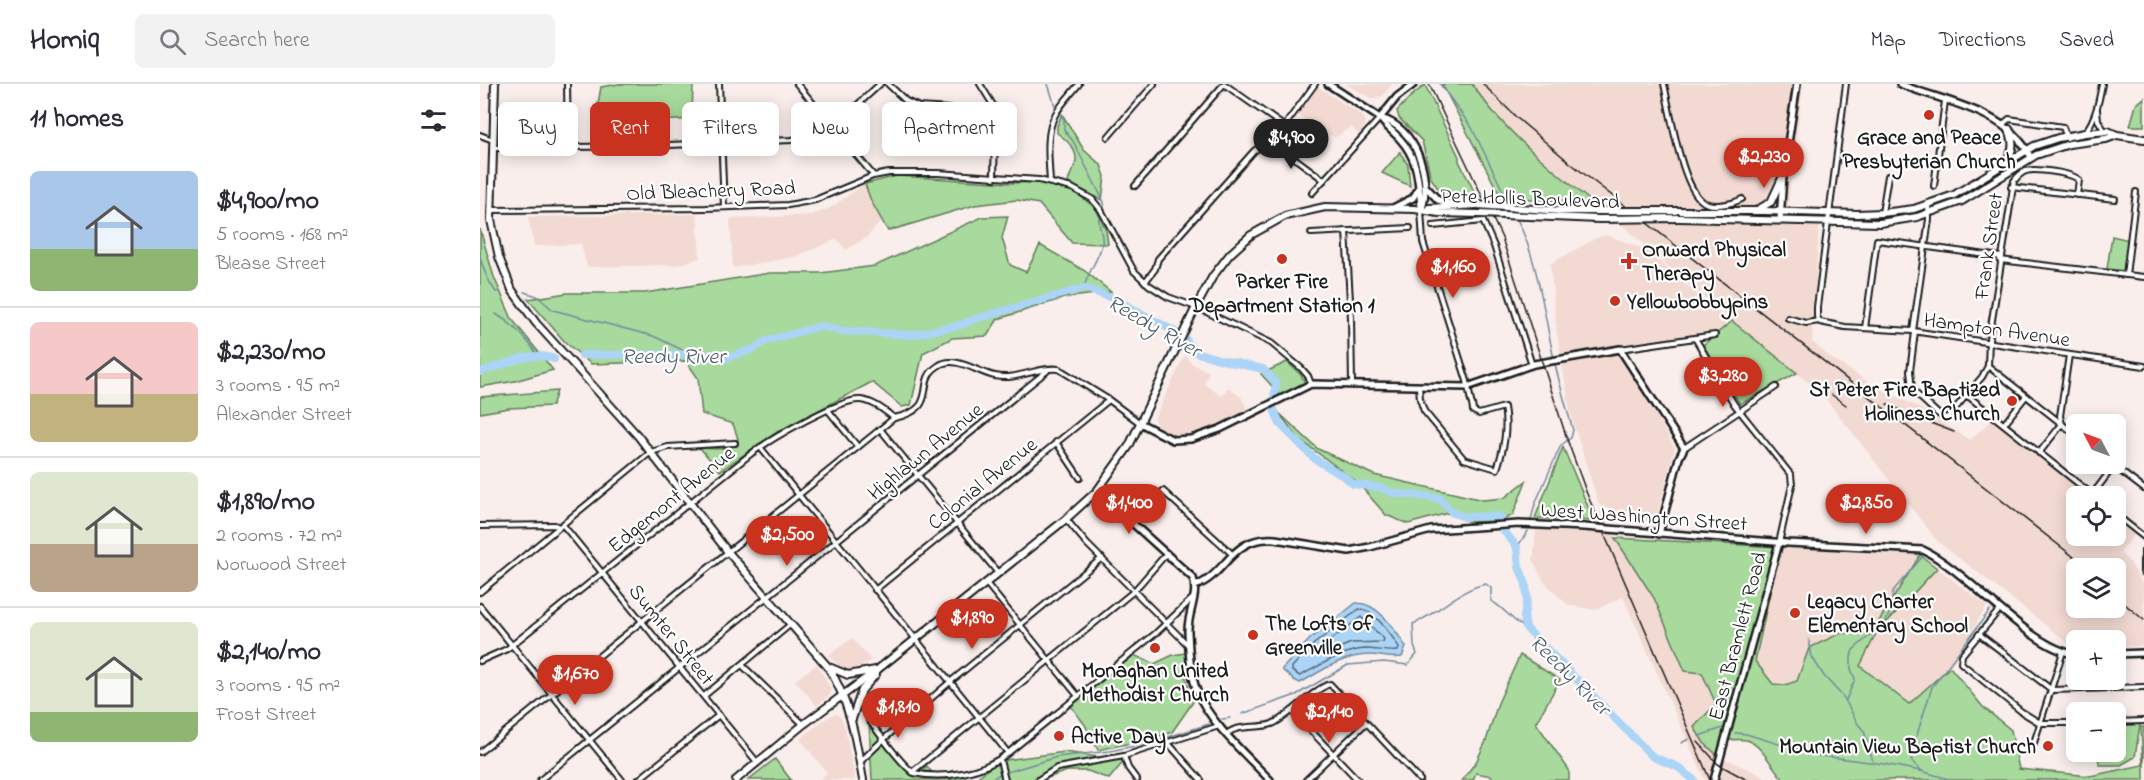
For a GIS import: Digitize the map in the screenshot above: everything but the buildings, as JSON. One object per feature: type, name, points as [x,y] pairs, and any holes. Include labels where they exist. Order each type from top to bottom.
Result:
[{"type":"main road","points":[[495,84],[491,210],[493,233],[508,280],[519,300],[555,346],[651,452],[728,552],[828,667],[843,695],[851,720],[863,780]]},
{"type":"main road","points":[[2005,164],[2013,148],[2009,129]]},
{"type":"main road","name":"Pete Hollis Boulevard","points":[[1422,209],[1477,205],[1561,211],[1881,213],[1928,205],[1964,190],[2027,150],[2067,136],[2105,131],[2144,139]]},
{"type":"main road","name":"Pete Hollis Boulevard","points":[[1422,209],[1439,213],[1599,219],[1680,218],[1880,223],[1929,214],[1962,201],[2031,158],[2069,144],[2106,139],[2117,135]]},
{"type":"main road","points":[[1753,211],[1771,202],[1783,176]]},
{"type":"main road","points":[[736,780],[1066,519],[1097,491],[1122,457],[1196,307],[1220,264],[1241,244],[1269,224],[1285,216],[1325,207],[1422,209]]},
{"type":"main road","points":[[851,720],[862,690],[884,664]]},
{"type":"main road","points":[[828,667],[848,675],[877,670]]},
{"type":"street","points":[[567,84],[567,102]]},
{"type":"street","points":[[719,84],[720,102]]},
{"type":"street","points":[[796,84],[812,102]]},
{"type":"street","points":[[861,102],[880,84]]},
{"type":"street","points":[[888,84],[909,102]]},
{"type":"street","points":[[980,84],[992,102]]},
{"type":"street","points":[[1050,182],[1049,142],[1052,121],[1079,84]]},
{"type":"street","points":[[1108,137],[1154,84]]},
{"type":"street","points":[[1135,186],[1224,84],[1285,127]]},
{"type":"street","points":[[1315,84],[1285,127],[1285,139],[1288,151],[1293,158],[1324,180]]},
{"type":"street","points":[[1328,84],[1380,118],[1389,120],[1409,139],[1420,161],[1425,199],[1422,209],[1423,242],[1467,381],[1473,411],[1485,414],[1504,406],[1507,423],[1504,450],[1497,469],[1464,459],[1424,411],[1419,387]]},
{"type":"street","points":[[1312,194],[1397,97],[1414,84]]},
{"type":"street","points":[[1664,84],[1685,171],[1694,191],[1706,204],[1734,203],[1742,199]]},
{"type":"street","points":[[1780,220],[1783,176],[1797,84]]},
{"type":"street","points":[[1819,321],[1817,308],[1846,84]]},
{"type":"street","points":[[2085,132],[2097,106],[2102,84]]},
{"type":"street","points":[[1904,85],[1987,115],[2009,129],[2031,158]]},
{"type":"street","points":[[1934,186],[1945,101]]},
{"type":"street","points":[[2097,106],[2098,120],[2105,131]]},
{"type":"street","points":[[2002,125],[2009,120],[2063,127],[2069,144]]},
{"type":"street","points":[[480,135],[493,140]]},
{"type":"street","points":[[1145,282],[1155,269],[1158,259],[1254,151],[1264,144],[1285,139]]},
{"type":"street","points":[[578,146],[682,144]]},
{"type":"street","points":[[493,148],[498,148]]},
{"type":"street","points":[[723,156],[724,207]]},
{"type":"street","points":[[857,156],[873,176]]},
{"type":"street","points":[[994,156],[994,178]]},
{"type":"street","name":"Frank Street","points":[[1988,366],[1989,343],[2011,187],[2019,175],[2032,170],[2071,175],[2079,180],[2077,195]]},
{"type":"street","name":"Old Bleachery Road","points":[[491,210],[724,207],[801,203],[825,196],[873,176],[889,173],[918,172],[1050,182],[1072,188],[1092,199],[1101,210],[1134,271],[1145,282],[1168,297],[1196,307],[1271,343],[1308,376],[1311,384]]},
{"type":"street","points":[[1881,213],[1888,176]]},
{"type":"street","points":[[1422,185],[1438,200],[1460,207]]},
{"type":"street","points":[[1394,208],[1413,198],[1422,185]]},
{"type":"street","points":[[2011,187],[2115,199]]},
{"type":"street","points":[[2126,276],[2136,192]]},
{"type":"street","points":[[1928,205],[1929,214],[1910,381],[1916,395],[1945,418],[1953,414],[1968,396],[1988,366],[2066,427]]},
{"type":"street","points":[[1433,226],[1483,221],[1494,246],[1532,365]]},
{"type":"street","points":[[1311,233],[1410,228]]},
{"type":"street","points":[[1346,231],[1351,306],[1352,384]]},
{"type":"street","points":[[1865,328],[1877,240],[2000,259],[2144,277]]},
{"type":"street","name":"Hampton Avenue","points":[[1788,318],[1806,323],[1819,321],[1845,327],[1914,332],[2144,366]]},
{"type":"street","points":[[480,752],[894,418],[909,414],[919,408],[930,374],[944,363],[956,363],[1002,378],[1059,369],[1140,423],[1173,440],[1191,439],[1220,429],[1311,384],[1467,387],[1554,360],[1715,335]]},
{"type":"street","points":[[1695,338],[1738,411]]},
{"type":"street","points":[[1620,350],[1684,448]]},
{"type":"street","points":[[2062,424],[2060,416],[2069,355]]},
{"type":"street","name":"Highlawn Avenue","points":[[540,780],[1048,370]]},
{"type":"street","points":[[1659,534],[1679,458],[1684,448],[1776,387]]},
{"type":"street","points":[[1968,396],[2080,486]]},
{"type":"street","points":[[2004,424],[2026,396]]},
{"type":"street","name":"Edgemont Avenue","points":[[480,661],[512,645],[760,447],[828,410],[853,400],[872,403],[894,418]]},
{"type":"street","name":"Colonial Avenue","points":[[875,590],[1108,400]]},
{"type":"street","points":[[828,410],[858,447]]},
{"type":"street","name":"East Bramlett Road","points":[[1714,780],[1779,543],[1792,485],[1792,477],[1738,411]]},
{"type":"street","points":[[2039,453],[2062,424]]},
{"type":"street","points":[[880,429],[998,573]]},
{"type":"street","points":[[1056,442],[1080,478]]},
{"type":"street","points":[[480,592],[651,452],[668,447],[735,443]]},
{"type":"street","points":[[760,447],[835,543],[1008,753]]},
{"type":"street","points":[[2125,474],[2144,489]]},
{"type":"street","points":[[1097,491],[1188,573],[1195,586],[1189,618],[1189,646],[1197,692],[1219,726],[1270,780]]},
{"type":"street","points":[[1163,491],[1232,554]]},
{"type":"street","points":[[1066,519],[1165,624],[1189,646]]},
{"type":"street","points":[[2126,523],[2144,537]]},
{"type":"street","name":"West Washington Street","points":[[1195,586],[1210,578],[1232,554],[1248,544],[1264,539],[1348,551],[1370,548],[1431,530],[1486,525],[1584,527],[1779,543],[1923,550],[1942,561],[2040,640],[2066,652]]},
{"type":"street","points":[[480,526],[561,526]]},
{"type":"street","name":"Sumter Street","points":[[561,526],[758,762]]},
{"type":"street","points":[[2144,551],[2144,572]]},
{"type":"street","points":[[912,772],[1134,591],[1167,553]]},
{"type":"street","points":[[860,762],[950,682],[1102,558]]},
{"type":"street","points":[[986,583],[1078,696]]},
{"type":"street","points":[[868,720],[912,772],[939,780],[980,772],[1000,760],[1165,624],[1193,598]]},
{"type":"street","points":[[480,606],[622,780]]},
{"type":"street","points":[[2001,608],[1961,658],[1961,663],[2022,712],[2040,723],[2066,723]]},
{"type":"street","points":[[704,696],[791,624]]},
{"type":"street","points":[[1980,634],[2052,690],[2144,687]]},
{"type":"street","points":[[2031,752],[2063,652]]},
{"type":"street","points":[[2126,654],[2144,653]]},
{"type":"street","points":[[742,665],[804,724]]},
{"type":"street","points":[[1227,734],[1234,729],[1268,725],[1330,684],[1420,780]]},
{"type":"street","points":[[1292,711],[1358,780]]},
{"type":"street","points":[[638,780],[719,715]]},
{"type":"street","points":[[2126,722],[2144,721]]},
{"type":"street","points":[[1306,780],[1366,723]]},
{"type":"street","points":[[1038,780],[1057,768],[1124,756],[1219,726]]},
{"type":"street","points":[[1168,743],[1201,780]]},
{"type":"street","points":[[1124,756],[1128,768],[1137,780]]},
{"type":"street","points":[[1000,760],[1005,780]]},
{"type":"shaded area","points":[[1346,84],[1392,84],[1383,96],[1372,99]]},
{"type":"shaded area","points":[[1472,84],[1803,84],[1788,206],[1820,210],[1812,341],[1828,356],[1878,388],[1916,406],[1970,440],[1993,419],[2080,486],[2066,486],[2066,546],[2125,546],[2120,552],[2126,558],[2066,558],[2066,618],[2126,618],[2126,559],[2144,587],[2144,646],[2126,646],[2126,630],[2066,630],[2066,641],[1938,542],[1822,394],[1689,285],[1510,130],[1487,107]]},
{"type":"shaded area","points":[[1318,87],[1361,115],[1366,124],[1359,135],[1351,127],[1334,138],[1298,115]]},
{"type":"shaded area","points":[[865,184],[871,201],[882,220],[867,237],[846,250],[837,239],[795,257],[733,268],[730,219],[812,215],[830,208]]},
{"type":"shaded area","points":[[697,214],[700,258],[677,265],[587,267],[581,244],[534,246],[528,217]]},
{"type":"shaded area","points":[[1607,235],[1644,249],[1724,317],[1727,329],[1575,355],[1574,361],[1620,353],[1675,448],[1655,524],[1599,505],[1571,416],[1557,334],[1550,264],[1596,238]]},
{"type":"shaded area","points":[[1185,355],[1191,363],[1209,372],[1204,384],[1222,396],[1228,387],[1241,397],[1249,412],[1212,428],[1191,434],[1173,434],[1158,427],[1154,419]]},
{"type":"shaded area","points":[[1602,508],[1615,538],[1654,598],[1685,671],[1702,673],[1716,704],[1694,727],[1704,743],[1717,755],[1772,780],[1705,780],[1623,597],[1595,610],[1568,605],[1544,582],[1533,560],[1536,530],[1597,533],[1595,523]]},
{"type":"shaded area","points":[[2126,522],[2137,531],[2126,545]]},
{"type":"shaded area","points":[[1780,547],[1920,555],[1871,634],[1841,633],[1796,681],[1785,685],[1773,684],[1755,661]]},
{"type":"shaded area","points":[[1937,568],[1987,606],[1950,667],[1909,704],[1859,665],[1876,634]]},
{"type":"shaded area","points":[[852,638],[871,660],[856,670],[847,671],[829,655]]},
{"type":"shaded area","points":[[817,664],[831,689],[830,695],[817,706],[795,680]]},
{"type":"shaded area","points":[[835,714],[841,717],[845,728],[855,780],[819,780],[827,773],[800,739]]},
{"type":"green space","points":[[619,84],[693,84],[692,102],[682,102],[682,120],[670,120],[670,102],[598,102],[601,87]]},
{"type":"green space","points":[[1442,84],[1472,84],[1513,133],[1593,203],[1501,197]]},
{"type":"green space","points":[[1425,85],[1478,199],[1441,193],[1431,178],[1422,141],[1399,118],[1397,111]]},
{"type":"green space","points":[[2144,98],[2144,126],[2130,126],[2136,105]]},
{"type":"green space","points":[[1062,114],[1084,150],[1101,165],[1105,176],[1102,200],[1068,183],[1076,155],[1057,133]]},
{"type":"green space","points":[[1400,152],[1408,165],[1410,186],[1382,173]]},
{"type":"green space","points":[[897,176],[1010,183],[1050,182],[1078,194],[1096,209],[1106,230],[1108,244],[1072,243],[1039,204],[1017,200],[975,205],[888,231],[871,201],[865,184]]},
{"type":"green space","points":[[1008,216],[1002,238],[1010,265],[1026,272],[1040,245],[1085,271],[1111,292],[1064,298],[998,319],[987,336],[952,338],[923,353],[911,405],[902,407],[872,382],[777,432],[720,471],[700,448],[721,449],[738,439],[733,424],[702,414],[698,378],[686,361],[591,364],[565,342],[528,299],[567,293],[645,293],[770,273],[821,273],[875,266],[982,217]]},
{"type":"green space","points":[[480,229],[494,277],[512,319],[553,370],[515,381],[480,387]]},
{"type":"green space","points":[[2112,236],[2129,240],[2125,271],[2107,269]]},
{"type":"green space","points":[[1732,321],[1797,373],[1740,404],[1703,345]]},
{"type":"green space","points":[[1287,362],[1301,375],[1305,383],[1281,396],[1261,374]]},
{"type":"green space","points":[[557,391],[552,406],[509,408],[480,413],[480,397]]},
{"type":"green space","points":[[1278,412],[1318,449],[1374,475],[1483,500],[1504,498],[1526,481],[1513,515],[1501,521],[1469,522],[1448,513],[1408,524],[1386,515],[1357,482],[1299,439]]},
{"type":"green space","points":[[1563,447],[1594,521],[1535,518]]},
{"type":"green space","points":[[1615,538],[1780,547],[1755,661],[1773,684],[1785,685],[1797,681],[1809,648],[1841,633],[1871,634],[1920,555],[1937,568],[1876,634],[1860,666],[1909,704],[1950,667],[1983,707],[2011,730],[2019,769],[2090,776],[2143,765],[2141,727],[2144,727],[2144,780],[1784,780],[1763,752],[1747,740],[1726,740],[1717,755],[1704,743],[1694,727],[1716,704],[1702,673],[1685,671],[1654,598]]},
{"type":"green space","points":[[1186,653],[1185,675],[1193,702],[1172,732],[1098,750],[1085,725],[1071,706],[1134,655],[1154,664],[1173,655]]},
{"type":"green space","points":[[1520,655],[1560,680],[1536,723],[1569,770],[1569,780],[1491,780],[1492,776],[1476,773],[1473,780],[1462,780],[1476,762],[1486,741],[1498,703]]},
{"type":"green space","points":[[869,722],[912,775],[927,766],[937,779],[953,770],[969,780],[872,780]]},
{"type":"green space","points":[[2126,724],[2140,724],[2135,757],[2121,765],[2099,765],[2099,762],[2126,762]]},
{"type":"green space","points":[[1065,752],[1124,761],[1109,779],[1088,771],[1067,771],[1042,780],[974,780],[998,761]]},
{"type":"green space","points":[[775,759],[791,780],[748,780]]},
{"type":"water","points":[[1356,603],[1372,607],[1385,618],[1406,647],[1402,657],[1369,655],[1351,658],[1300,683],[1282,670],[1310,639]]},
{"type":"waterway","points":[[1048,84],[1056,109]]},
{"type":"waterway","points":[[1440,84],[1472,128],[1510,205]]},
{"type":"waterway","points":[[1060,113],[1064,119],[1064,130],[1073,141],[1104,202],[1104,208]]},
{"type":"waterway","points":[[1084,288],[1102,244],[1099,216]]},
{"type":"waterway","points":[[1516,217],[1531,253],[1556,368],[1573,430],[1571,438],[1561,445],[1535,504],[1531,520]]},
{"type":"waterway","points":[[480,258],[491,284],[496,292],[500,291]]},
{"type":"waterway","name":"Reedy River","points":[[582,355],[703,354],[726,358],[754,349],[766,341],[821,326],[843,331],[912,335],[961,325],[1084,288],[1115,299],[1172,330],[1187,341],[1195,352],[1263,369],[1276,383],[1273,407],[1280,424],[1315,459],[1353,484],[1382,488],[1393,493],[1439,498],[1453,513],[1465,517],[1498,516],[1501,518],[1504,531],[1517,547],[1519,567],[1526,584],[1527,600],[1524,616],[1526,628],[1653,757],[1678,767],[1694,780]]},
{"type":"waterway","points":[[524,292],[537,296],[553,310],[653,336],[691,354]]},
{"type":"waterway","points":[[496,314],[520,333],[538,356]]},
{"type":"waterway","name":"Reedy River","points":[[480,372],[526,357],[545,356],[554,359]]},
{"type":"waterway","points":[[1517,547],[1528,531]]},
{"type":"waterway","points":[[1846,700],[1855,679],[1851,669],[1853,650],[1882,629],[1890,612],[1893,591],[1923,556]]},
{"type":"waterway","points":[[1242,714],[1296,695],[1348,665],[1384,662],[1408,665],[1417,654],[1414,646],[1413,624],[1476,587],[1486,584],[1491,588],[1491,601],[1526,628]]},
{"type":"waterway","points":[[1922,771],[1912,762],[1911,754],[1932,687],[1990,610]]},
{"type":"waterway","points":[[1809,640],[1812,657],[1824,676],[1844,698],[1864,731],[1873,762]]},
{"type":"waterway","points":[[1222,719],[1230,718]]},
{"type":"waterway","points":[[1007,772],[1057,757],[1110,751],[1149,743],[1209,724]]},
{"type":"waterway","points":[[1699,736],[1723,728]]},
{"type":"waterway","points":[[1735,733],[1746,734],[1815,755],[1884,764],[1952,780]]},
{"type":"waterway","points":[[1681,743],[1689,739]]},
{"type":"waterway","points":[[990,780],[1002,773]]},
{"type":"railway","points":[[1429,84],[1502,238],[1587,494],[1710,780]]},
{"type":"railway","points":[[1483,84],[1517,118],[1569,162],[2075,558]]},
{"type":"railway","points":[[1832,395],[1846,405]]},
{"type":"railway","points":[[1887,404],[1954,432]]},
{"type":"railway","points":[[2126,605],[2144,620]]},
{"type":"railway","points":[[1698,742],[1718,764],[1747,780]]},
{"type":"place","name":"Grace and Peace Presbyterian Church","points":[[1929,115]]},
{"type":"place","name":"Parker Fire Department Station 1","points":[[1282,259]]},
{"type":"place","name":"Onward Physical Therapy","points":[[1629,261]]},
{"type":"place","name":"Yellowbobbypins","points":[[1615,301]]},
{"type":"place","name":"St Peter Fire Baptized Holiness Church","points":[[2012,401]]},
{"type":"place","name":"Legacy Charter Elementary School","points":[[1795,613]]},
{"type":"place","name":"The Lofts of Greenville","points":[[1253,635]]},
{"type":"place","name":"Monaghan United Methodist Church","points":[[1155,648]]},
{"type":"place","name":"Active Day","points":[[1059,736]]},
{"type":"place","name":"Mountain View Baptist Church","points":[[2048,746]]}]
